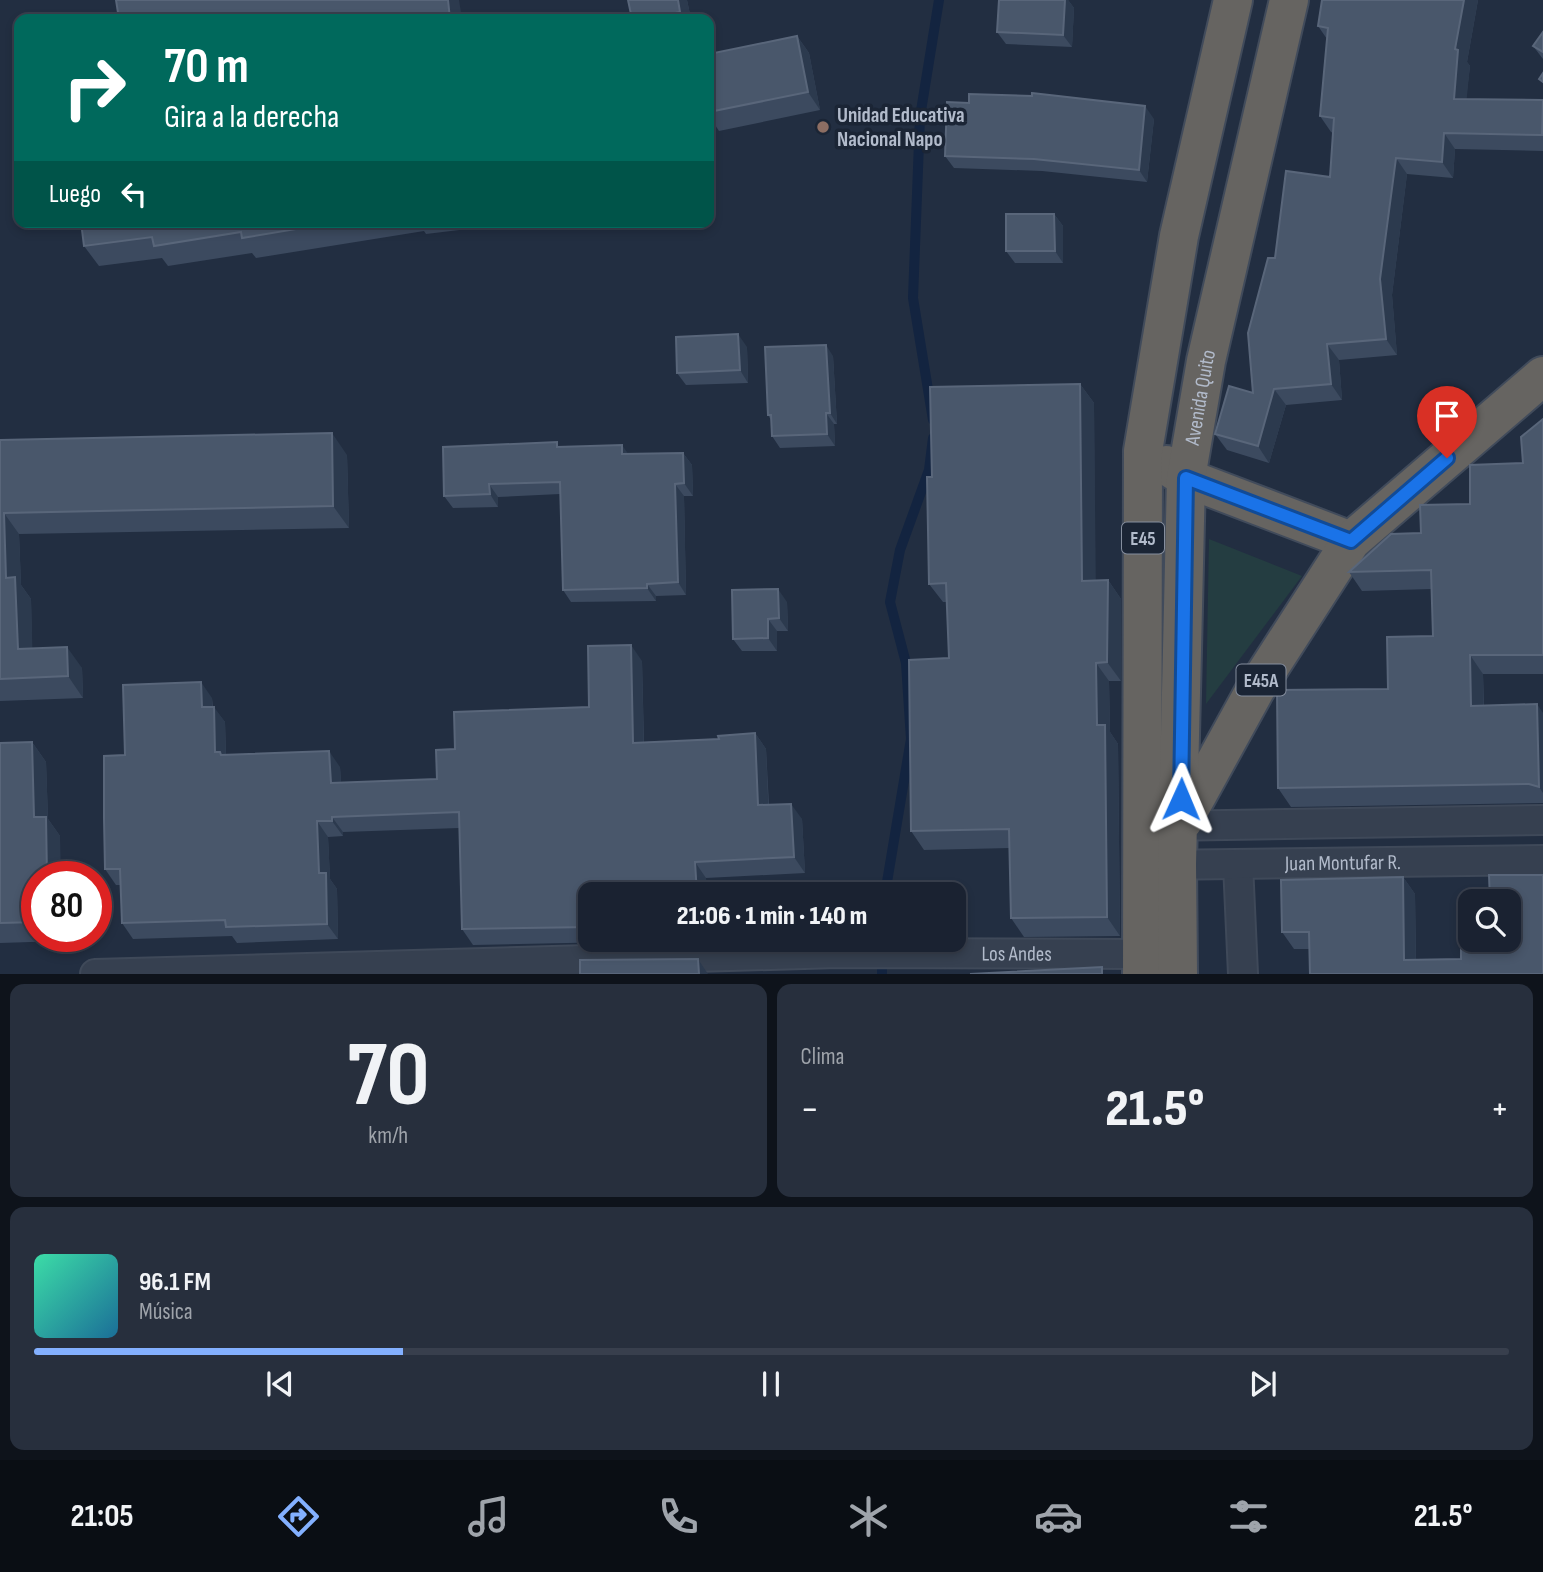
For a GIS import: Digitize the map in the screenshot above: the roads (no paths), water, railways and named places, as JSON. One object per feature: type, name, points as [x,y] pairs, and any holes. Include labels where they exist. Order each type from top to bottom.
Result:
[{"type":"highway","name":"Avenida Quito","points":[[1162,826],[1143,451],[1179,236],[1233,0]]},
{"type":"highway","name":"Avenida Quito","points":[[1142,964],[1160,865],[1186,478],[1206,361],[1289,0]]},
{"type":"highway","name":"E45A","points":[[1162,826],[1255,690],[1351,541],[1543,376]]},
{"type":"highway","points":[[1143,451],[1186,478],[1351,541]]},
{"type":"highway","name":"Avenida Quito","points":[[1160,865],[1178,974]]},
{"type":"street","name":"Juan Montufar R.","points":[[1162,826],[1543,820]]},
{"type":"street","name":"Juan Montufar R.","points":[[1160,865],[1543,860]]},
{"type":"street","points":[[1238,864],[1243,974]]},
{"type":"street","name":"Los Andes","points":[[111,973],[586,966],[842,960],[967,953],[1142,964]]},
{"type":"waterway","points":[[933,420],[913,298],[920,117],[939,0]]},
{"type":"waterway","points":[[887,882],[911,739],[906,663],[890,602],[900,550],[929,470],[933,438]]},
{"type":"waterway","points":[[882,954],[882,974]]},
{"type":"place","name":"Unidad Educativa Nacional Napo","points":[[823,127]]}]
